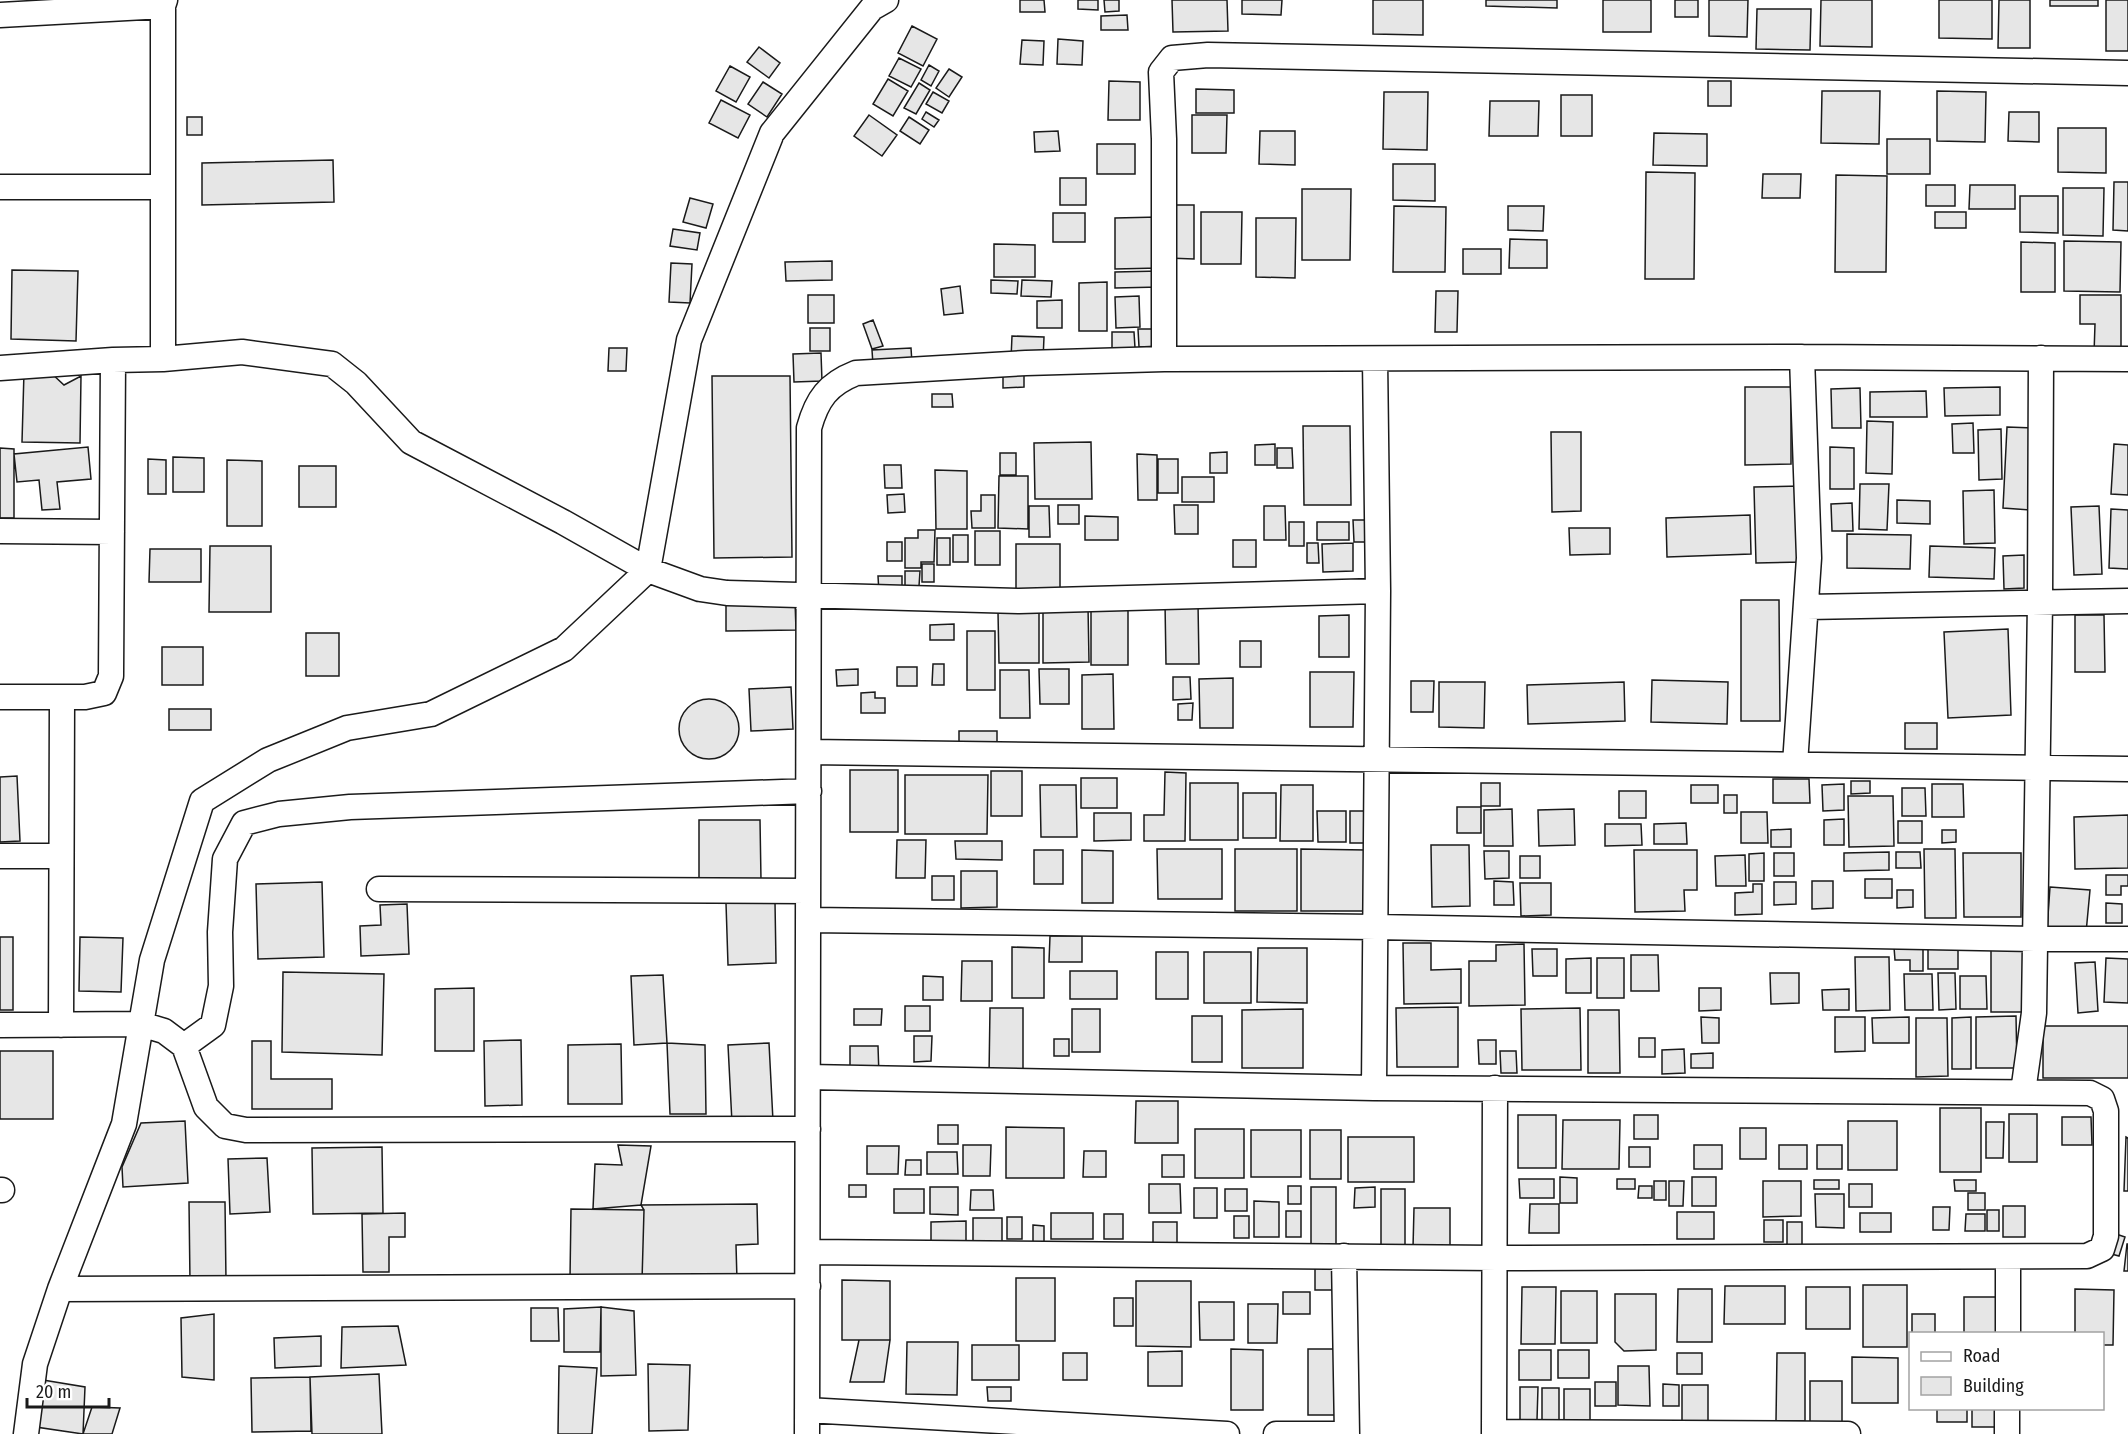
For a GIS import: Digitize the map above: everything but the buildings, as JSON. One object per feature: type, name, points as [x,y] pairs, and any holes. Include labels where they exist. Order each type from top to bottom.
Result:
[{"type":"street","points":[[26,1434],[35,1364],[60,1289],[124,1124],[152,960],[202,801],[268,760],[347,728],[431,714],[564,649],[648,570],[689,340],[772,133],[872,8],[886,0]]},
{"type":"street","points":[[0,15],[164,3],[163,359]]},
{"type":"street","points":[[1164,359],[1164,139],[1161,72],[1172,58],[1187,55],[1220,55],[2128,73]]},
{"type":"street","points":[[0,187],[163,187]]},
{"type":"street","points":[[0,368],[242,352],[332,364],[356,383],[411,442],[648,570],[700,589],[727,593],[1019,601],[1378,591]]},
{"type":"street","points":[[1795,764],[1809,558],[1802,357]]},
{"type":"street","points":[[807,1434],[809,428],[815,407],[825,393],[840,379],[856,373],[868,372],[1026,363],[1164,359],[1802,357],[2128,359]]},
{"type":"street","points":[[2023,1092],[2034,1013],[2041,358]]},
{"type":"street","points":[[1374,1088],[1378,591],[1375,359]]},
{"type":"street","points":[[0,698],[85,697],[104,693],[111,676],[113,360]]},
{"type":"street","points":[[0,531],[112,532]]},
{"type":"street","points":[[1807,607],[2128,601]]},
{"type":"street","points":[[61,1025],[62,698]]},
{"type":"street","points":[[808,752],[2128,769]]},
{"type":"street","points":[[184,1046],[213,1025],[221,986],[220,932],[225,859],[244,823],[279,814],[351,807],[809,790]]},
{"type":"street","points":[[0,856],[61,856]]},
{"type":"street","points":[[379,889],[808,891]]},
{"type":"street","points":[[808,920],[2128,939]]},
{"type":"street","points":[[0,1025],[141,1024],[164,1031],[184,1046],[206,1107],[225,1126],[246,1130],[808,1129]]},
{"type":"street","points":[[808,1077],[1374,1088],[2090,1093],[2102,1099],[2117,1113],[2106,1236],[2102,1249],[2087,1257],[1495,1258],[808,1251]]},
{"type":"street","points":[[1495,1088],[1494,1433],[1848,1434]]},
{"type":"street","points":[[1344,1256],[1347,1434]]},
{"type":"street","points":[[2008,1257],[2008,1332]]},
{"type":"street","points":[[60,1289],[808,1286]]},
{"type":"street","points":[[807,1410],[1227,1434]]},
{"type":"street","points":[[2007,1410],[2007,1434]]},
{"type":"street","points":[[1276,1434],[1340,1434]]}]
